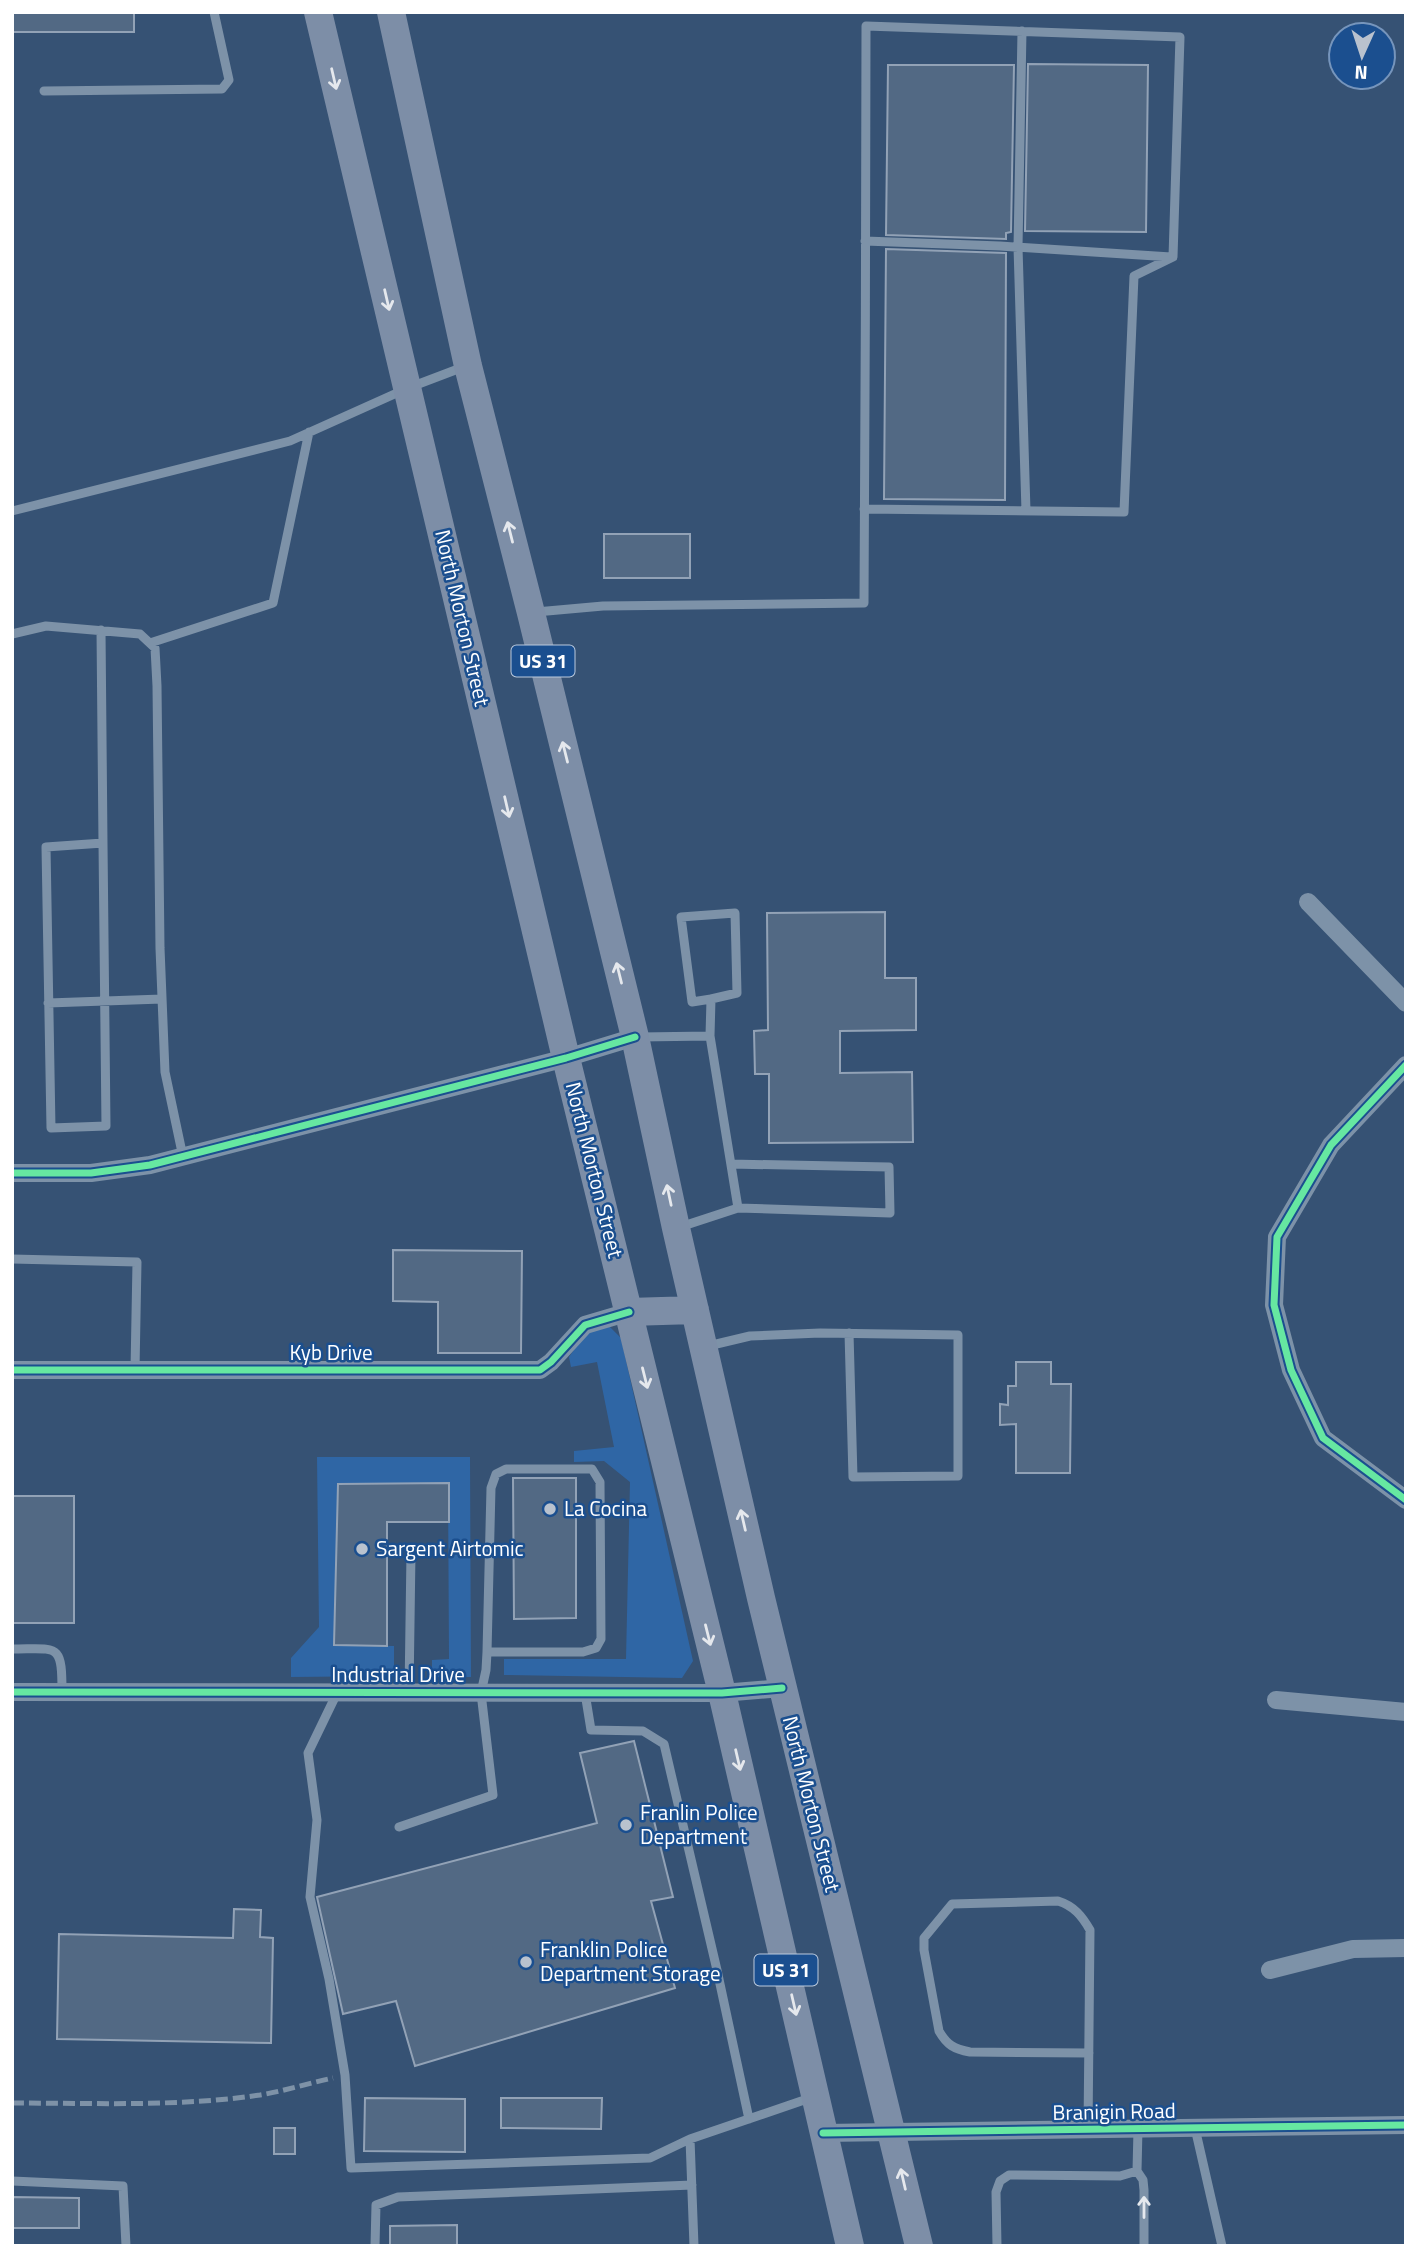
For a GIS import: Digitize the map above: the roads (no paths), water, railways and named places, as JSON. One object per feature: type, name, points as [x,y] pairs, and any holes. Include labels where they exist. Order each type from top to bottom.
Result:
[{"type":"main road","name":"North Morton Street","points":[[318,12],[566,1058],[722,1693],[850,2246]]},
{"type":"main road","name":"North Morton Street","points":[[391,12],[468,366],[635,1037],[703,1348],[782,1688],[919,2246]]},
{"type":"main road","points":[[629,1312],[695,1310]]},
{"type":"street","points":[[1307,902],[1406,1003]]},
{"type":"street","points":[[12,1173],[113,1171],[183,1157],[566,1058],[635,1037]]},
{"type":"street","points":[[1406,1065],[1331,1145],[1277,1237],[1274,1305],[1291,1370],[1323,1438],[1406,1500]]},
{"type":"street","name":"Kyb Drive","points":[[12,1370],[540,1370],[551,1362],[585,1325],[629,1312]]},
{"type":"street","name":"Industrial Drive","points":[[12,1692],[722,1693],[782,1688]]},
{"type":"street","points":[[1276,1700],[1406,1712]]},
{"type":"street","points":[[1270,1970],[1353,1949],[1406,1948]]},
{"type":"street","name":"Branigin Road","points":[[823,2133],[1406,2125]]},
{"type":"lane","points":[[44,91],[222,89],[229,80],[214,12]]},
{"type":"lane","points":[[531,613],[603,606],[864,603],[866,26],[1180,37],[1173,257]]},
{"type":"lane","points":[[1022,31],[1018,247],[1026,511]]},
{"type":"lane","points":[[865,242],[1018,247],[1173,257]]},
{"type":"lane","points":[[864,509],[1124,512],[1134,276],[1173,257]]},
{"type":"lane","points":[[12,511],[290,441],[408,388],[468,366]]},
{"type":"lane","points":[[150,643],[273,603],[309,432]]},
{"type":"lane","points":[[12,634],[46,626],[140,634],[155,648],[158,686],[165,1072],[183,1157]]},
{"type":"lane","points":[[101,631],[106,1126],[51,1128],[46,847],[103,843]]},
{"type":"lane","points":[[735,913],[737,993],[711,999],[692,1002],[681,918],[735,913]]},
{"type":"lane","points":[[48,1003],[162,999]]},
{"type":"lane","points":[[711,999],[710,1036],[738,1208]]},
{"type":"lane","points":[[635,1037],[710,1036]]},
{"type":"lane","points":[[676,1228],[738,1208],[890,1213],[889,1167],[732,1164]]},
{"type":"lane","points":[[12,1259],[136,1262],[135,1370]]},
{"type":"lane","points":[[703,1348],[750,1336],[849,1334],[958,1335],[958,1476],[853,1477],[849,1334]]},
{"type":"lane","points":[[399,1827],[494,1795],[481,1693],[487,1652],[491,1488],[496,1474],[506,1469],[592,1469],[600,1482],[601,1639],[596,1648],[583,1652],[487,1652]]},
{"type":"lane","points":[[409,1693],[411,1552]]},
{"type":"lane","points":[[12,1649],[57,1651],[62,1660],[62,1692]]},
{"type":"lane","points":[[337,1692],[308,1753],[317,1820],[310,1897],[329,1979],[345,2075],[351,2168],[650,2158],[690,2138],[814,2096]]},
{"type":"lane","points":[[585,1693],[591,1730],[643,1731],[664,1744],[749,2119]]},
{"type":"lane","points":[[1088,2130],[1089,2053],[1090,1930],[1083,1917],[1070,1904],[1058,1901],[952,1904],[924,1938],[923,1950],[939,2031],[945,2042],[955,2049],[970,2052],[1089,2053]]},
{"type":"lane","points":[[1195,2128],[1222,2246]]},
{"type":"lane","points":[[1138,2129],[1137,2171],[1143,2180],[1144,2190],[1144,2246]]},
{"type":"lane","points":[[690,2138],[694,2246]]},
{"type":"lane","points":[[997,2246],[996,2192],[1000,2181],[1009,2175],[1120,2176],[1137,2171]]},
{"type":"lane","points":[[12,2181],[123,2186],[126,2246]]},
{"type":"lane","points":[[375,2246],[376,2205],[398,2197],[692,2185]]},
{"type":"railway","points":[[12,2103],[136,2104],[229,2099],[260,2095],[333,2078]]},
{"type":"place","name":"La Cocina","points":[[550,1509]]},
{"type":"place","name":"Sargent Airtomic","points":[[362,1549]]},
{"type":"place","name":"Franlin Police Department","points":[[626,1825]]},
{"type":"place","name":"Franklin Police Department Storage","points":[[526,1962]]}]
